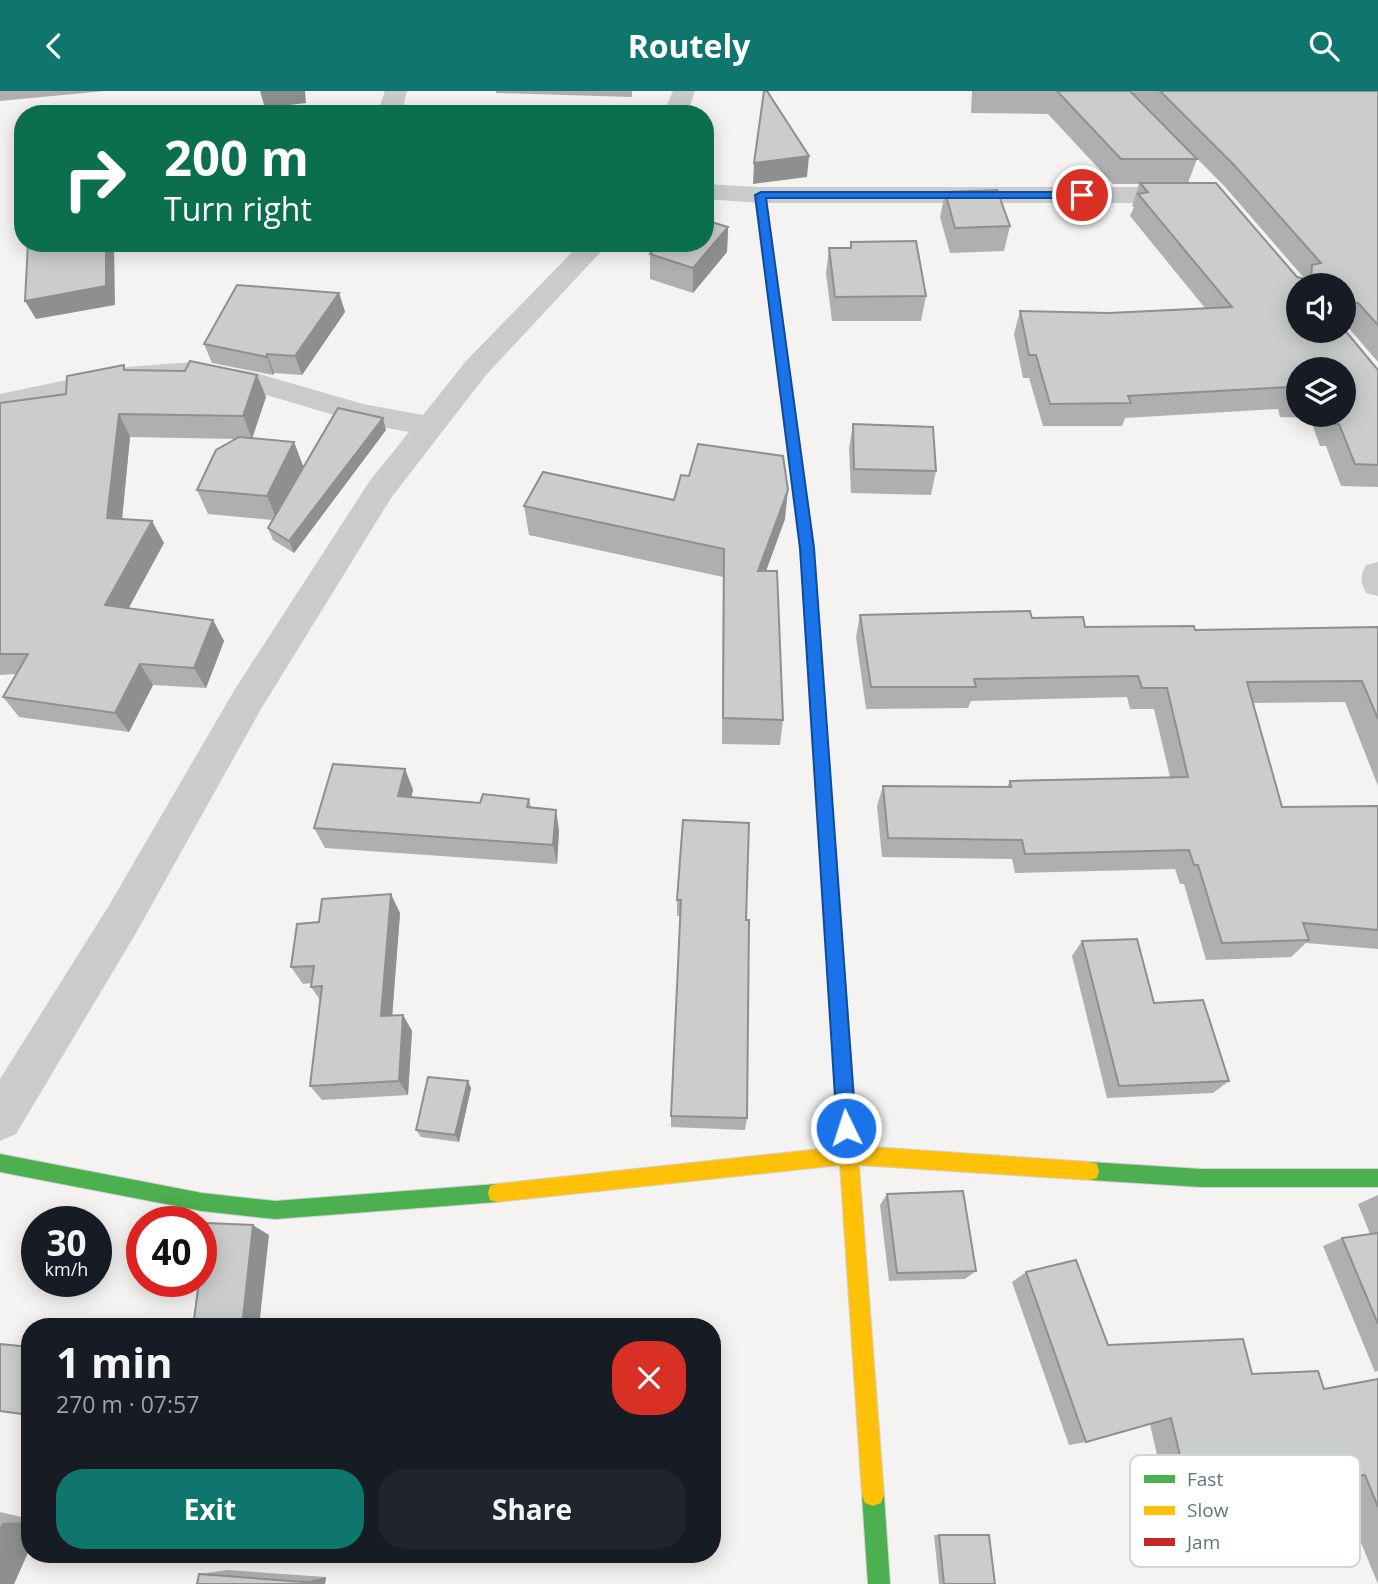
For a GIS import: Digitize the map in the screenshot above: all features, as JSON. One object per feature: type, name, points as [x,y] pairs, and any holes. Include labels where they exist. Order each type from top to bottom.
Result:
[{"type":"street","points":[[714,192],[761,195],[1215,195],[1196,176]]},
{"type":"street","points":[[761,195],[807,548],[879,1584]]},
{"type":"street","points":[[0,1119],[122,920],[248,699],[380,490],[476,368],[587,252]]},
{"type":"street","points":[[0,404],[128,376],[191,371],[252,381],[361,413],[429,426]]},
{"type":"street","points":[[1378,574],[1378,584]]},
{"type":"street","points":[[0,1163],[202,1202],[275,1210],[449,1198],[848,1155],[1201,1178],[1378,1178]]},
{"type":"building","points":[[764,91],[767,91],[809,156],[754,163]]},
{"type":"building","points":[[1057,91],[1130,91],[1197,159],[1121,159]]},
{"type":"building","points":[[1160,91],[1378,91],[1378,325],[1356,303],[1356,273],[1311,273],[1312,265],[1321,263],[1235,166]]},
{"type":"building","points":[[1140,183],[1216,183],[1294,273],[1286,273],[1286,343],[1356,343],[1378,370],[1378,465],[1355,464],[1340,427],[1356,427],[1356,357],[1286,357],[1286,387],[1128,396],[1131,403],[1050,404],[1036,355],[1029,355],[1020,311],[1109,313],[1232,307],[1138,194],[1148,192]]},
{"type":"building","points":[[997,190],[1010,226],[955,228],[945,192]]},
{"type":"building","points":[[714,223],[728,227],[714,243]]},
{"type":"building","points":[[916,241],[926,296],[835,297],[829,248],[851,248],[851,242]]},
{"type":"building","points":[[28,252],[106,252],[106,286],[25,301]]},
{"type":"building","points":[[652,252],[707,252],[693,268],[650,254]]},
{"type":"building","points":[[237,285],[339,293],[295,356],[267,354],[267,357],[204,344]]},
{"type":"building","points":[[190,361],[257,375],[243,416],[119,414],[107,518],[152,521],[105,605],[213,620],[194,668],[140,664],[115,713],[3,697],[28,654],[0,654],[0,403],[66,394],[67,376],[124,365],[124,370],[185,371]]},
{"type":"building","points":[[338,408],[383,418],[289,541],[268,528]]},
{"type":"building","points":[[853,424],[933,427],[936,471],[854,469]]},
{"type":"building","points":[[239,437],[294,442],[267,496],[197,490],[216,450]]},
{"type":"building","points":[[698,444],[783,456],[788,490],[758,571],[777,571],[783,720],[723,718],[724,549],[524,506],[543,472],[674,500],[681,475],[689,476]]},
{"type":"building","points":[[1030,611],[1032,618],[1083,617],[1085,627],[1194,626],[1195,630],[1378,627],[1378,719],[1362,681],[1247,682],[1282,807],[1378,806],[1378,930],[1303,923],[1309,940],[1222,943],[1198,865],[1194,865],[1189,850],[1025,854],[1022,840],[888,838],[883,786],[1011,787],[1010,781],[1188,777],[1167,688],[1142,688],[1138,676],[974,679],[976,687],[871,687],[860,615]]},
{"type":"building","points":[[333,764],[405,769],[398,796],[480,803],[483,794],[529,799],[527,807],[556,810],[553,845],[314,828]]},
{"type":"building","points":[[683,820],[749,823],[746,920],[749,920],[747,1118],[671,1116],[681,900],[677,900]]},
{"type":"building","points":[[391,894],[381,1016],[403,1015],[399,1081],[310,1086],[322,986],[311,987],[314,966],[291,967],[297,924],[319,922],[322,899]]},
{"type":"building","points":[[1137,939],[1154,1003],[1203,1000],[1229,1081],[1119,1086],[1082,941]]},
{"type":"building","points":[[428,1077],[468,1081],[455,1135],[416,1130]]},
{"type":"building","points":[[963,1191],[976,1271],[897,1273],[887,1194]]},
{"type":"building","points":[[217,1223],[253,1225],[243,1318],[194,1318],[197,1297],[217,1297]]},
{"type":"building","points":[[1378,1233],[1378,1324],[1342,1238]]},
{"type":"building","points":[[1076,1260],[1108,1345],[1243,1339],[1252,1374],[1318,1371],[1324,1389],[1378,1379],[1378,1507],[1365,1475],[1360,1475],[1360,1455],[1180,1455],[1171,1418],[1086,1442],[1026,1272]]},
{"type":"building","points":[[0,1344],[21,1346],[21,1414],[0,1411]]},
{"type":"building","points":[[939,1535],[989,1535],[995,1584],[944,1584]]},
{"type":"building","points":[[199,1574],[304,1582],[197,1584]]},
{"type":"traffic: fast","points":[[760,195],[807,548],[816,682]]},
{"type":"traffic: fast","points":[[0,1163],[202,1202],[275,1210],[497,1193]]},
{"type":"traffic: fast","points":[[1090,1171],[1201,1178],[1378,1178]]},
{"type":"traffic: fast","points":[[873,1495],[879,1584]]},
{"type":"traffic: slow","points":[[834,942],[873,1495]]},
{"type":"traffic: slow","points":[[497,1193],[848,1155],[1090,1171]]},
{"type":"traffic: jam","points":[[816,682],[834,942]]},
{"type":"route","points":[[846,1128],[807,548],[761,195],[1082,195]]}]
